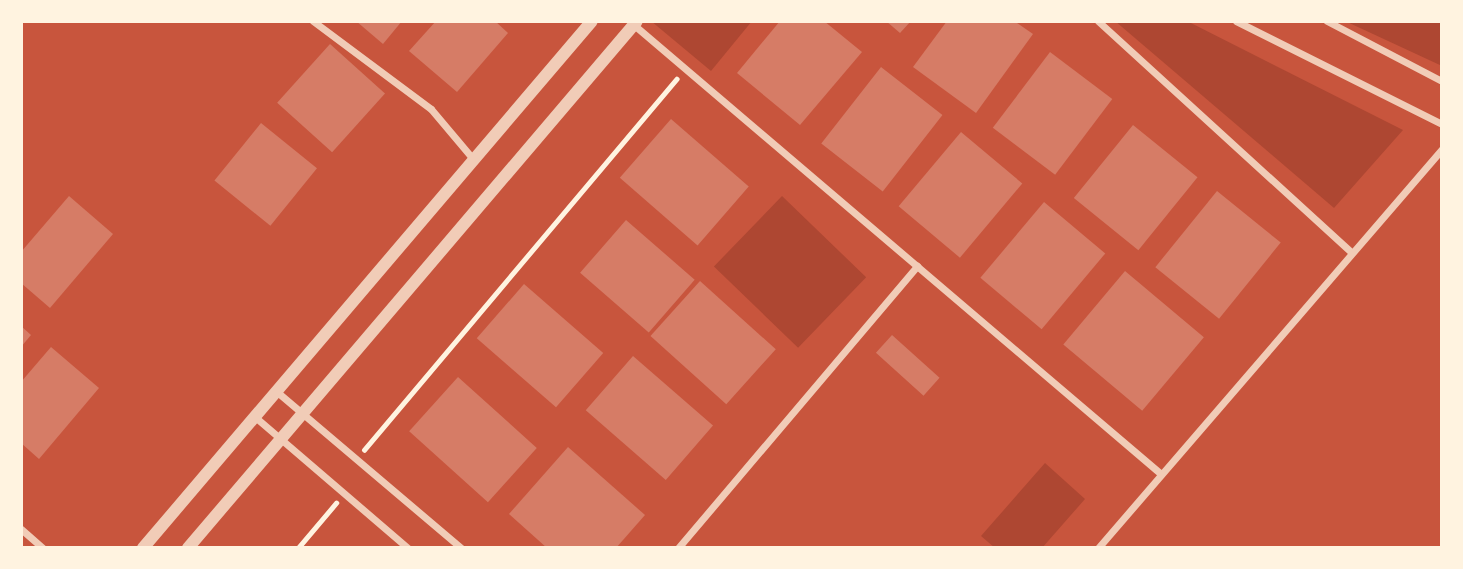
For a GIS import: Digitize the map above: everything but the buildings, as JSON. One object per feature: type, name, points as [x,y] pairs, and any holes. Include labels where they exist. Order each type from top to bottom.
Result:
[{"type":"street","points":[[313,21],[431,109],[474,160]]},
{"type":"street","points":[[143,548],[592,21]]},
{"type":"street","points":[[1098,21],[1350,251]]},
{"type":"street","points":[[1237,21],[1442,124]]},
{"type":"street","points":[[1327,21],[1442,81]]},
{"type":"street","points":[[188,548],[636,23],[685,69],[1161,474]]},
{"type":"street","points":[[1098,548],[1350,251],[1442,149]]},
{"type":"street","points":[[678,548],[917,266]]},
{"type":"street","points":[[276,391],[461,548]]},
{"type":"street","points":[[255,417],[408,548]]},
{"type":"street","points":[[21,530],[43,548]]},
{"type":"path","points":[[357,459],[685,69]]},
{"type":"path","points":[[298,548],[344,494]]},
{"type":"shaded area","points":[[651,21],[752,21],[711,71]]},
{"type":"shaded area","points":[[1115,21],[1187,21],[1403,130],[1334,208]]},
{"type":"shaded area","points":[[1345,21],[1442,21],[1442,66]]},
{"type":"shaded area","points":[[782,196],[866,277],[798,348],[714,266]]},
{"type":"shaded area","points":[[1045,463],[1085,499],[1042,548],[995,548],[981,536]]}]
